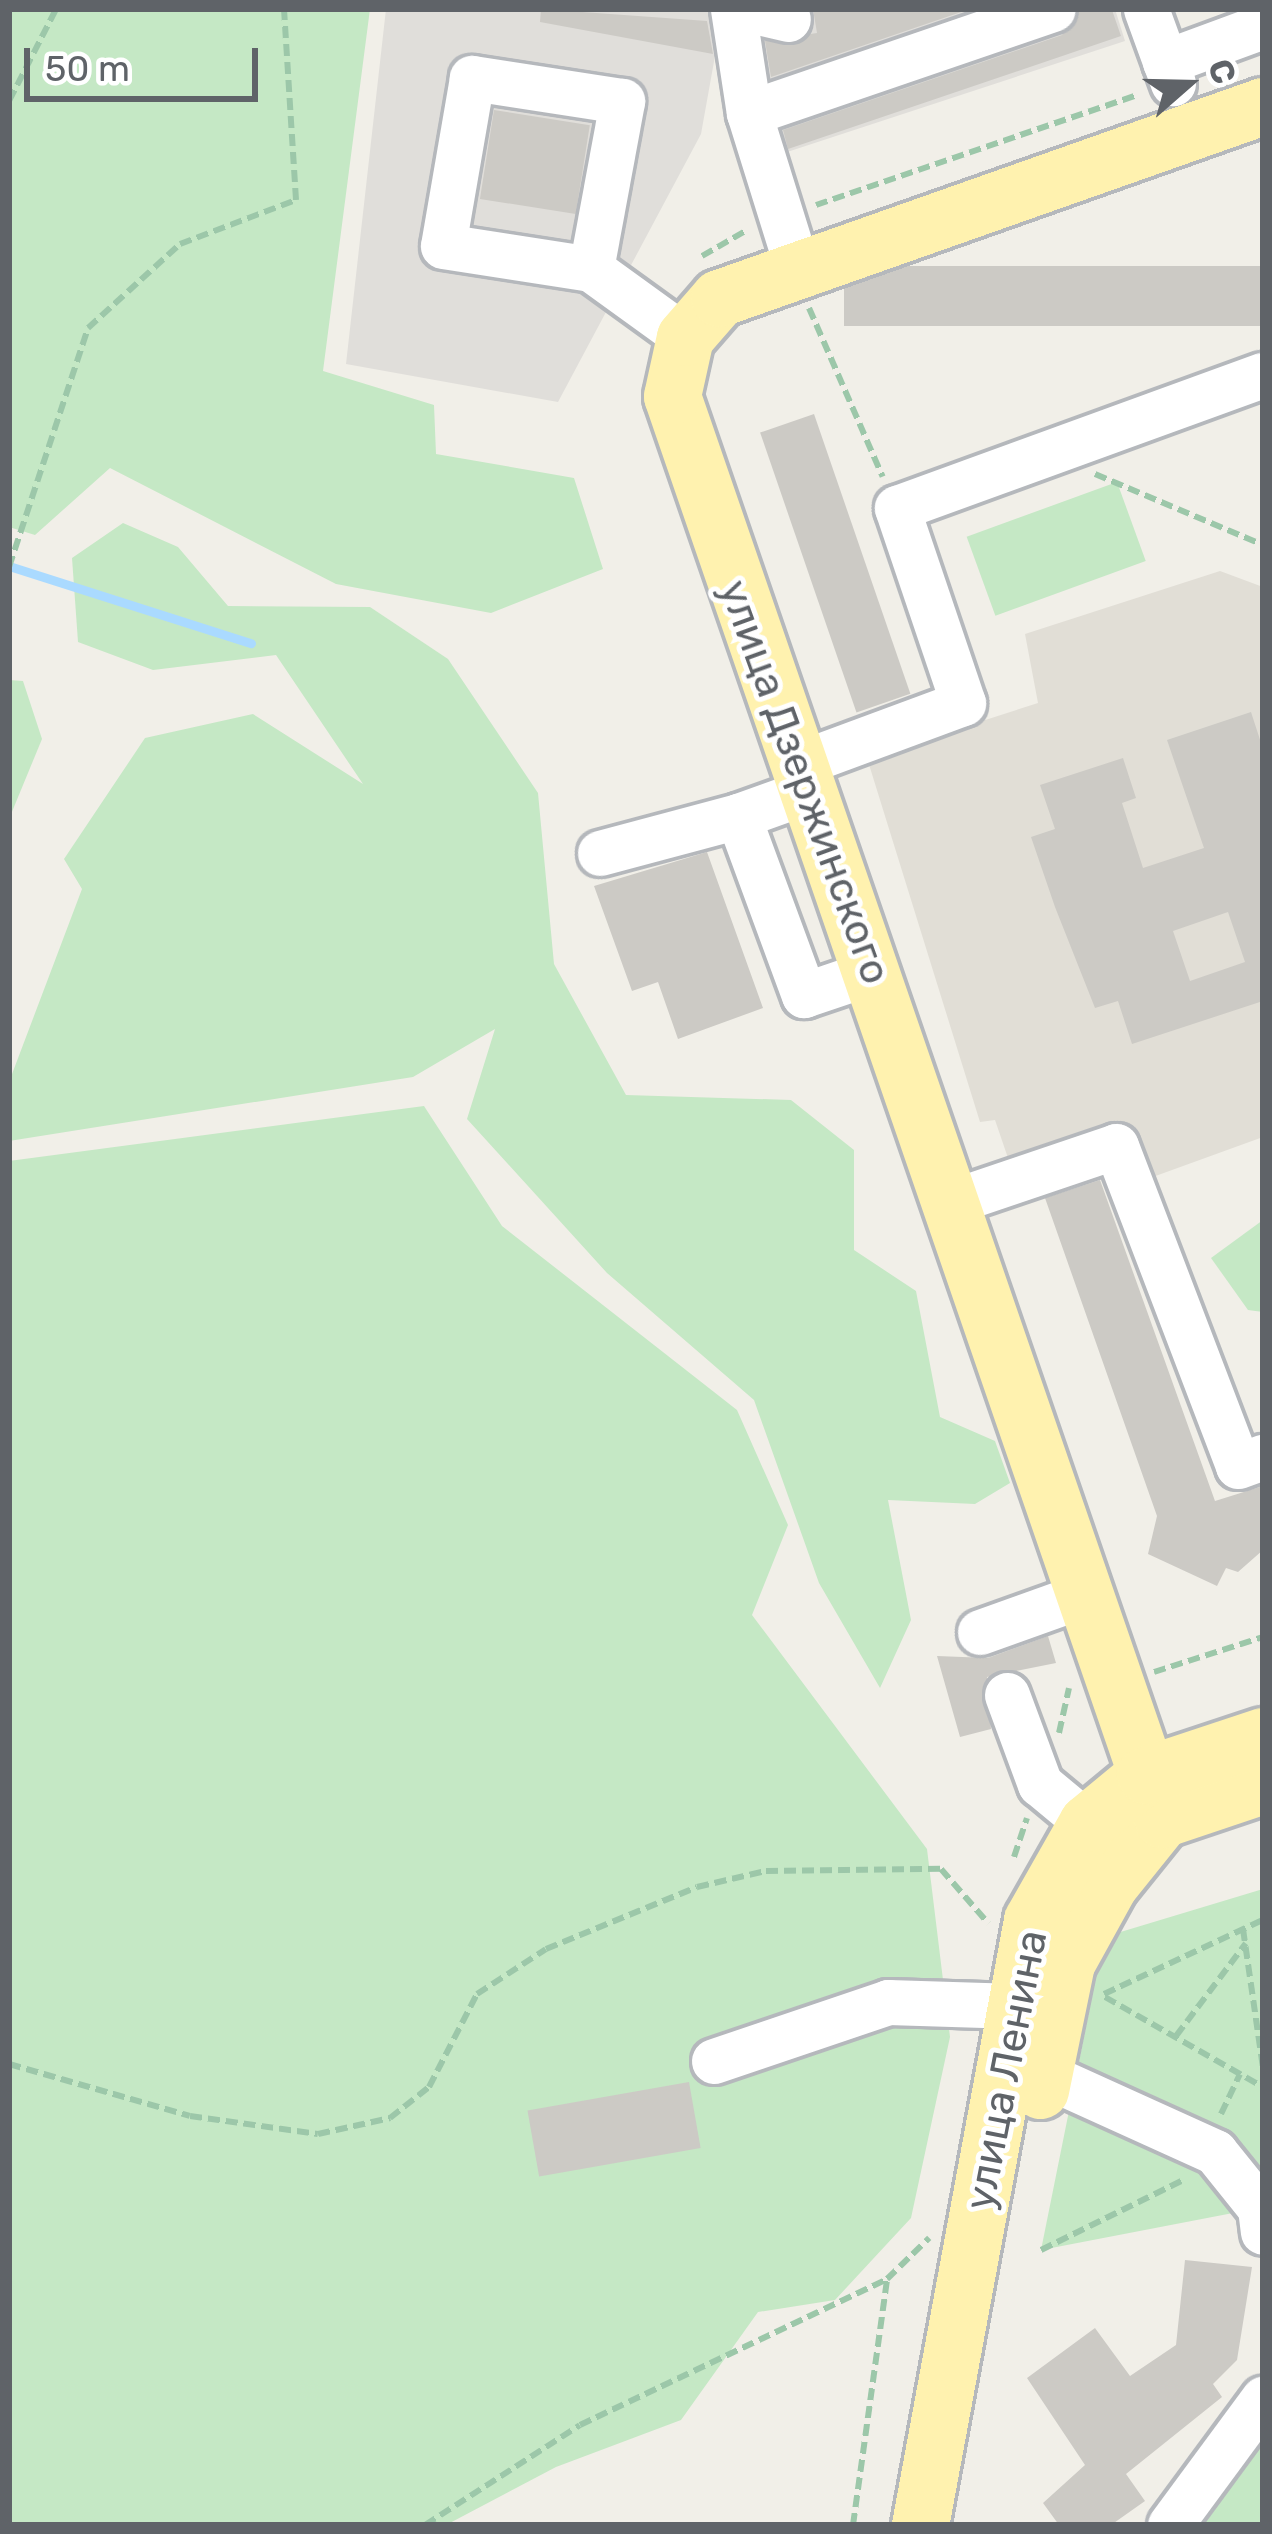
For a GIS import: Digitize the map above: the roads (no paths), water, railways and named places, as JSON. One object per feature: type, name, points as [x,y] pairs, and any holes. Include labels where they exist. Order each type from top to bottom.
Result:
[{"type":"main road","points":[[686,337],[719,298],[789,241],[1263,106]]},
{"type":"main road","name":"улица Дзержинского","points":[[686,337],[672,396],[1154,1797]]},
{"type":"main road","name":"улица Ленина","points":[[920,2525],[1032,1920],[1087,1823],[1154,1797],[1263,1736]]},
{"type":"main road","name":"улица Ленина","points":[[1154,1797],[1263,1785]]},
{"type":"main road","name":"улица Ленина","points":[[959,2525],[1066,1964],[1154,1797]]},
{"type":"lane","points":[[733,9],[749,113],[789,241]]},
{"type":"lane","points":[[749,113],[1053,9]]},
{"type":"lane","points":[[1146,9],[1169,72],[1263,26]]},
{"type":"lane","points":[[591,269],[622,101],[472,78],[443,247],[591,269],[686,337]]},
{"type":"lane","points":[[600,853],[738,816],[803,778],[963,703],[897,508],[1263,375]]},
{"type":"lane","points":[[738,816],[804,995],[872,971]]},
{"type":"lane","points":[[951,1202],[1117,1146],[1238,1466],[1263,1456]]},
{"type":"lane","points":[[980,1632],[1086,1594]]},
{"type":"lane","points":[[1007,1695],[1040,1784],[1087,1823]]},
{"type":"lane","points":[[714,2061],[889,2002],[1019,1991]]},
{"type":"lane","points":[[1043,2074],[1223,2160],[1260,2207],[1263,2232]]},
{"type":"lane","points":[[1170,2525],[1263,2399]]},
{"type":"waterway","points":[[9,566],[251,643]]}]
